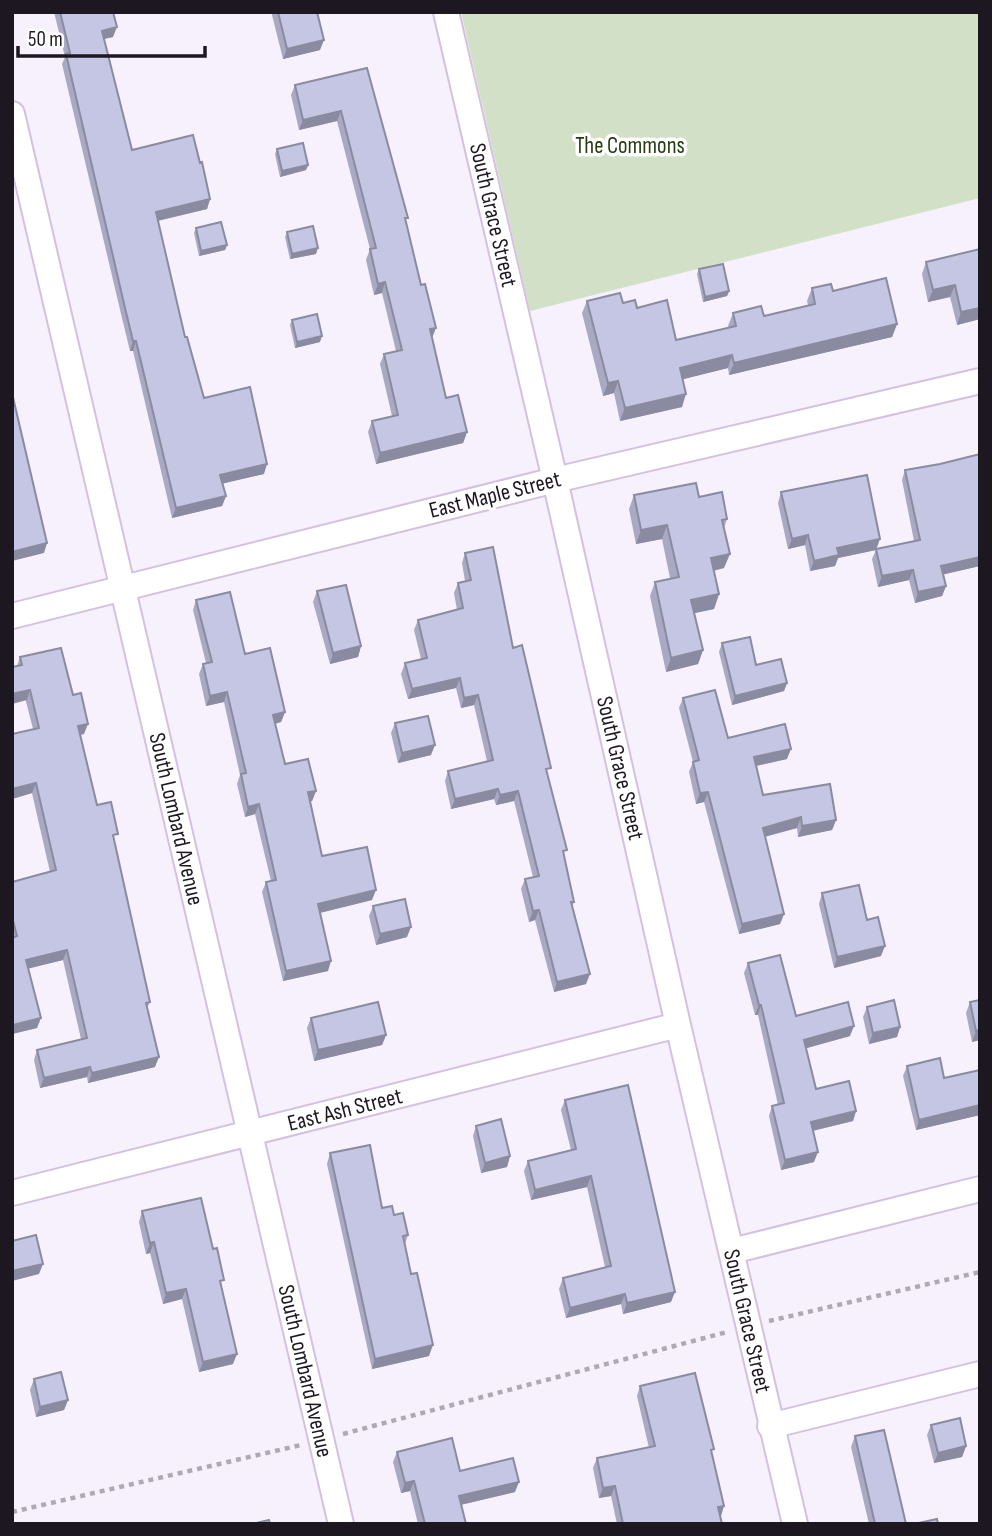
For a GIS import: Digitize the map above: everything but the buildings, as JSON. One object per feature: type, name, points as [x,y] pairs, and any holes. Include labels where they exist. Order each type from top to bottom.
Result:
[{"type":"street","name":"South Grace Street","points":[[446,12],[795,1524]]},
{"type":"street","name":"South Lombard Avenue","points":[[12,114],[341,1524]]},
{"type":"street","name":"East Maple Street","points":[[12,616],[555,480],[980,381]]},
{"type":"street","name":"East Ash Street","points":[[12,1194],[678,1025]]},
{"type":"street","points":[[732,1251],[980,1189]]},
{"type":"street","points":[[771,1426],[980,1374]]},
{"type":"path","points":[[766,1322],[980,1272]]},
{"type":"path","points":[[335,1436],[729,1331]]},
{"type":"path","points":[[12,1512],[307,1444]]},
{"type":"green space","name":"The Commons","points":[[461,12],[980,12],[980,198],[530,311]]}]
